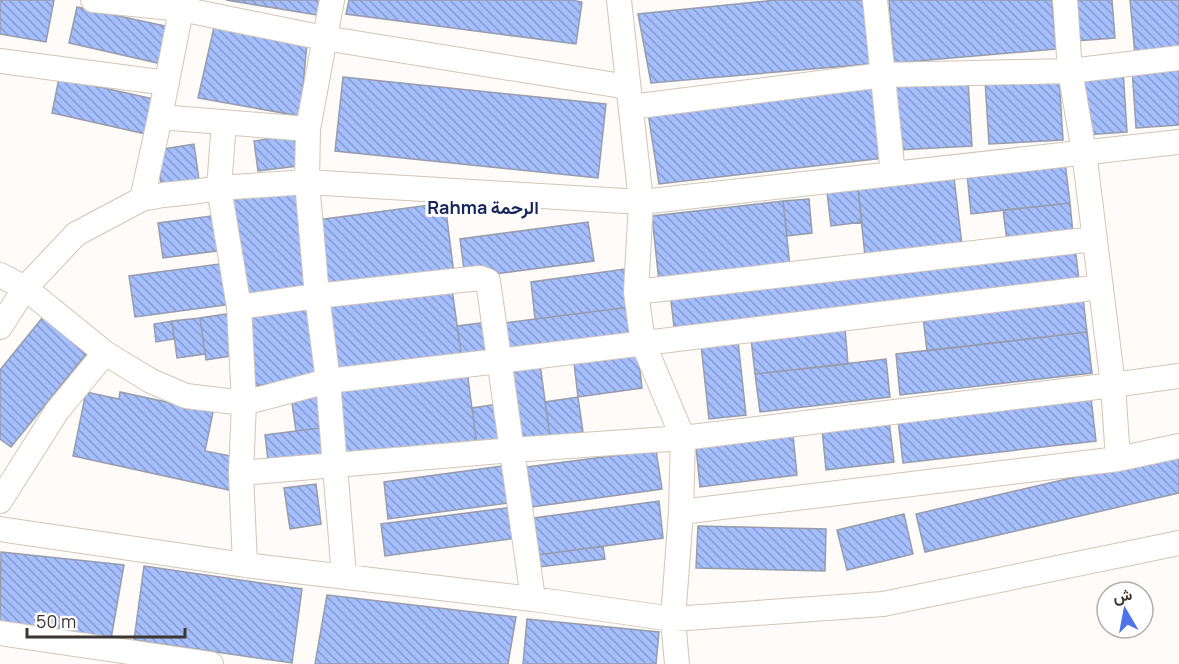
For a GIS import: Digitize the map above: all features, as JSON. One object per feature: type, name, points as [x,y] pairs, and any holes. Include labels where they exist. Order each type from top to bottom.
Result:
[{"type":"street","points":[[93,0],[182,5],[324,38],[629,97],[883,75],[1070,71],[1179,58]]},
{"type":"street","points":[[332,0],[308,129],[307,182],[345,576]]},
{"type":"street","points":[[620,0],[641,202],[636,292],[643,343],[682,438],[681,512],[673,620],[677,664]]},
{"type":"street","points":[[874,0],[892,174]]},
{"type":"street","points":[[1065,0],[1070,71],[1084,152],[1113,385],[1118,459]]},
{"type":"street","points":[[142,199],[182,5]]},
{"type":"street","points":[[0,61],[167,83]]},
{"type":"street","points":[[160,117],[308,129]]},
{"type":"street","points":[[224,122],[219,188],[239,307],[244,403],[241,473],[245,565]]},
{"type":"street","points":[[0,327],[25,288],[76,234],[142,199],[163,195],[219,188],[307,182],[641,202],[1179,142]]},
{"type":"street","points":[[636,292],[1095,239]]},
{"type":"street","points":[[0,275],[25,288],[105,353],[151,381],[186,396],[244,403],[328,381],[1101,287]]},
{"type":"street","points":[[239,307],[480,278],[488,281],[533,599]]},
{"type":"street","points":[[0,501],[57,411],[105,353]]},
{"type":"street","points":[[241,473],[682,438],[1179,376]]},
{"type":"street","points":[[681,512],[1118,459],[1179,446]]},
{"type":"street","points":[[0,530],[245,565],[533,599],[673,620],[883,604],[1179,543]]},
{"type":"street","points":[[0,633],[211,664]]},
{"type":"building","points":[[0,0],[54,0],[46,42],[0,34]]},
{"type":"building","points":[[226,0],[326,0],[323,16]]},
{"type":"building","points":[[349,0],[571,0],[582,2],[576,44],[346,14]]},
{"type":"building","points":[[776,0],[864,0],[870,64],[651,83],[638,14]]},
{"type":"building","points":[[889,0],[1052,0],[1056,49],[894,63]]},
{"type":"building","points":[[1073,0],[1112,0],[1115,38],[1076,41]]},
{"type":"building","points":[[1130,0],[1179,0],[1179,51],[1135,55]]},
{"type":"building","points":[[77,7],[170,27],[162,64],[69,43]]},
{"type":"building","points":[[214,27],[307,44],[300,116],[198,98]]},
{"type":"building","points":[[1179,65],[1179,125],[1136,128],[1132,68]]},
{"type":"building","points":[[1123,70],[1127,132],[1084,135],[1080,72]]},
{"type":"building","points":[[1059,76],[1063,140],[989,144],[985,80]]},
{"type":"building","points":[[343,77],[606,104],[598,178],[335,151]]},
{"type":"building","points":[[59,78],[154,99],[146,134],[52,113]]},
{"type":"building","points":[[968,80],[972,146],[898,150],[894,85]]},
{"type":"building","points":[[875,85],[884,158],[659,184],[648,113]]},
{"type":"building","points":[[294,135],[298,166],[258,171],[254,141]]},
{"type":"building","points":[[194,144],[199,180],[161,184],[157,150]]},
{"type":"building","points":[[1065,162],[1070,203],[971,214],[967,174]]},
{"type":"building","points":[[954,178],[962,245],[865,256],[858,189]]},
{"type":"building","points":[[298,187],[312,292],[247,301],[233,196]]},
{"type":"building","points":[[858,189],[862,222],[831,226],[827,192]]},
{"type":"building","points":[[809,199],[812,233],[787,236],[783,201]]},
{"type":"building","points":[[783,201],[790,267],[659,282],[652,216]]},
{"type":"building","points":[[445,203],[454,274],[326,291],[317,220]]},
{"type":"building","points":[[1070,203],[1073,234],[1007,241],[1003,210]]},
{"type":"building","points":[[219,215],[224,250],[163,258],[158,223]]},
{"type":"building","points":[[588,222],[594,261],[465,278],[460,239]]},
{"type":"building","points":[[1075,247],[1080,288],[675,335],[670,293]]},
{"type":"building","points":[[227,263],[232,304],[135,317],[129,276]]},
{"type":"building","points":[[625,269],[630,307],[535,319],[531,282]]},
{"type":"building","points":[[452,289],[462,360],[339,376],[330,305]]},
{"type":"building","points":[[1083,298],[1087,332],[927,351],[923,317]]},
{"type":"building","points":[[315,305],[325,376],[254,386],[245,315]]},
{"type":"building","points":[[630,307],[634,339],[509,356],[505,323]]},
{"type":"building","points":[[47,312],[91,348],[11,447],[0,439],[0,370]]},
{"type":"building","points":[[232,313],[237,355],[206,360],[200,318]]},
{"type":"building","points":[[200,318],[205,354],[177,358],[172,321]]},
{"type":"building","points":[[172,321],[174,339],[156,342],[154,324]]},
{"type":"building","points":[[488,322],[493,355],[462,360],[457,326]]},
{"type":"building","points":[[845,328],[848,364],[755,374],[751,339]]},
{"type":"building","points":[[1087,332],[1092,373],[900,395],[896,354]]},
{"type":"building","points":[[738,341],[746,415],[709,419],[701,345]]},
{"type":"building","points":[[638,354],[642,388],[578,397],[574,363]]},
{"type":"building","points":[[886,359],[890,397],[760,412],[755,374]]},
{"type":"building","points":[[540,364],[550,437],[517,441],[508,368]]},
{"type":"building","points":[[467,371],[477,446],[346,464],[336,389]]},
{"type":"building","points":[[86,392],[119,399],[120,392],[213,412],[205,451],[236,457],[229,490],[73,456]]},
{"type":"building","points":[[324,392],[328,427],[296,431],[291,396]]},
{"type":"building","points":[[578,397],[583,432],[550,437],[545,402]]},
{"type":"building","points":[[1091,398],[1096,441],[903,463],[898,420]]},
{"type":"building","points":[[498,404],[503,442],[477,446],[472,408]]},
{"type":"building","points":[[889,421],[894,462],[826,470],[822,429]]},
{"type":"building","points":[[328,427],[333,460],[269,469],[265,435]]},
{"type":"building","points":[[793,435],[797,475],[700,487],[696,447]]},
{"type":"building","points":[[656,450],[662,489],[532,507],[527,467]]},
{"type":"building","points":[[1179,453],[1179,493],[925,552],[916,514]]},
{"type":"building","points":[[510,465],[515,502],[388,519],[384,482]]},
{"type":"building","points":[[316,484],[321,524],[290,529],[284,488]]},
{"type":"building","points":[[659,501],[663,538],[539,555],[534,518]]},
{"type":"building","points":[[514,507],[518,538],[385,556],[381,524]]},
{"type":"building","points":[[904,514],[913,554],[847,570],[837,530]]},
{"type":"building","points":[[698,526],[826,529],[825,571],[696,568]]},
{"type":"building","points":[[603,546],[605,559],[539,567],[538,555]]},
{"type":"building","points":[[1,552],[124,565],[111,639],[0,622]]},
{"type":"building","points":[[144,566],[302,589],[292,663],[134,640]]},
{"type":"building","points":[[327,595],[516,617],[508,664],[315,664]]},
{"type":"building","points":[[527,619],[659,632],[656,664],[523,664]]},
{"type":"district","name":"Rahma الرحمة","points":[[483,208]]}]
